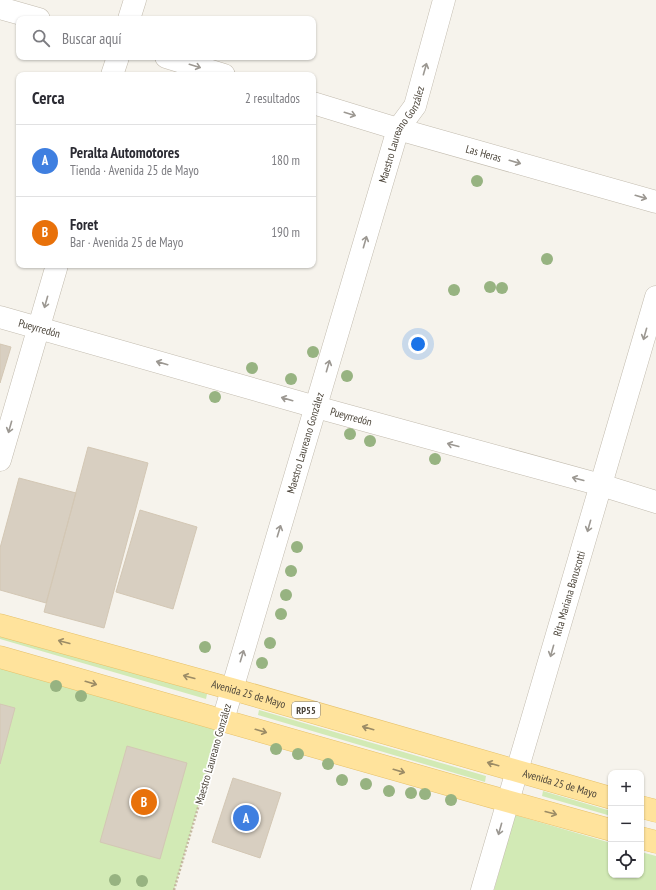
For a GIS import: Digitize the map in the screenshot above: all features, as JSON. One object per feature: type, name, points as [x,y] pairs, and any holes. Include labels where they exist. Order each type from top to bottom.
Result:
[{"type":"main road","name":"Avenida 25 de Mayo","points":[[0,625],[232,689],[608,797]]},
{"type":"main road","points":[[0,657],[608,829]]},
{"type":"main road","points":[[644,808],[656,811]]},
{"type":"main road","points":[[644,839],[656,842]]},
{"type":"street","points":[[130,16],[134,0]]},
{"type":"street","name":"Maestro Laureano González","points":[[223,720],[398,129],[414,106],[444,0]]},
{"type":"street","points":[[0,8],[28,16]]},
{"type":"street","points":[[113,72],[117,60]]},
{"type":"street","points":[[176,60],[214,72]]},
{"type":"street","name":"Las Heras","points":[[316,104],[398,129],[656,202]]},
{"type":"street","points":[[0,460],[56,268]]},
{"type":"street","name":"Rita Mariana Baruscotti","points":[[482,890],[656,297]]},
{"type":"street","name":"Pueyrredón","points":[[0,317],[656,502]]},
{"type":"path","name":"Maestro Laureano González","points":[[174,890],[223,720]]},
{"type":"green space","points":[[0,633],[207,694],[206,699],[0,639]]},
{"type":"green space","points":[[0,656],[223,720],[174,890],[0,890]]},
{"type":"green space","points":[[259,710],[486,776],[485,782],[258,715]]},
{"type":"green space","points":[[543,791],[608,810],[608,815],[542,796]]},
{"type":"green space","points":[[515,815],[608,842],[608,878],[644,878],[644,853],[656,856],[656,890],[494,890]]},
{"type":"building","points":[[0,344],[11,347],[0,383]]},
{"type":"building","points":[[88,447],[148,463],[104,628],[44,612]]},
{"type":"building","points":[[19,478],[76,493],[46,603],[0,590],[0,548]]},
{"type":"building","points":[[140,510],[197,527],[173,609],[116,592]]},
{"type":"building","points":[[0,704],[15,708],[0,764]]},
{"type":"building","points":[[127,746],[187,763],[160,859],[100,842]]},
{"type":"building","points":[[233,778],[281,793],[260,858],[212,842]]},
{"type":"place","name":"Foret","points":[[144,802]]},
{"type":"place","name":"Peralta Automotores","points":[[246,818]]}]
